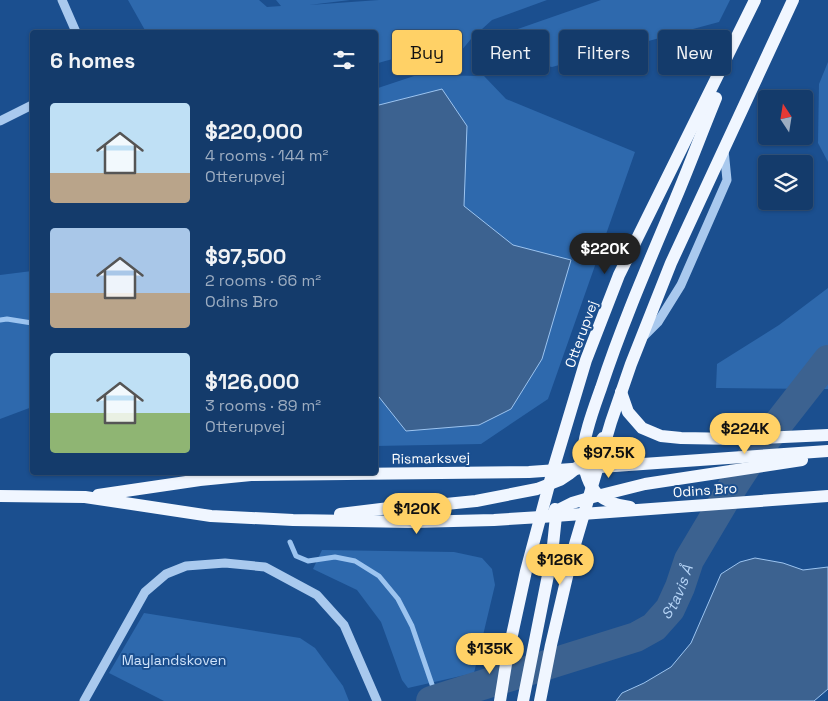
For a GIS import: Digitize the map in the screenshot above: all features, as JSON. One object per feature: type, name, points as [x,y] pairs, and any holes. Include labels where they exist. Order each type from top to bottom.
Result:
[{"type":"main road","points":[[540,701],[573,551],[584,514],[593,493],[598,466],[621,392],[670,263],[793,0]]},
{"type":"main road","points":[[668,508],[628,507],[612,503],[593,493],[582,466],[585,443],[589,424],[612,354],[752,6]]},
{"type":"main road","name":"Otterupvej","points":[[499,699],[526,571],[535,538],[550,515],[550,485],[553,470],[586,360],[620,275],[752,6]]},
{"type":"main road","points":[[621,392],[628,412],[642,428],[661,436],[737,439],[828,435]]},
{"type":"main road","points":[[293,520],[414,505],[476,501],[550,485],[582,466],[603,438],[611,422]]},
{"type":"main road","points":[[523,701],[552,555],[550,515],[593,493],[715,474],[783,458],[828,451]]},
{"type":"main road","points":[[598,466],[725,458],[783,458],[828,455]]},
{"type":"main road","name":"Rismarksvej","points":[[378,474],[529,472],[598,466]]},
{"type":"main road","points":[[529,472],[538,474],[550,485]]},
{"type":"main road","name":"Rismarksvej","points":[[86,497],[200,480],[251,475]]},
{"type":"main road","name":"Rismarksvej","points":[[0,496],[86,497],[211,516],[293,520],[413,522],[494,520],[584,514]]},
{"type":"main road","name":"Odins Bro","points":[[584,514],[828,496]]},
{"type":"street","points":[[62,0],[75,30]]},
{"type":"street","points":[[0,121],[30,106]]},
{"type":"street","points":[[640,341],[658,322],[680,286],[727,180],[724,149]]},
{"type":"street","points":[[84,701],[145,592],[166,574],[186,566],[225,562],[265,568],[318,595],[344,625],[376,701]]},
{"type":"green space","points":[[128,0],[259,0],[267,7],[281,6],[276,0],[350,0],[309,5],[379,0],[547,0],[492,20],[481,30],[472,30],[472,38],[462,50],[462,30],[392,30],[392,59],[378,63],[378,30],[145,30]]},
{"type":"green space","points":[[601,0],[730,0],[719,22],[689,30],[658,30],[658,38],[648,41],[648,30],[559,30],[559,65],[552,67],[549,66],[549,30],[515,30]]},
{"type":"green space","points":[[828,62],[828,162],[818,143],[819,84]]},
{"type":"green space","points":[[417,75],[484,76],[506,99],[635,152],[548,399],[481,444],[378,446],[378,88]]},
{"type":"green space","points":[[30,271],[30,408],[0,419],[0,275]]},
{"type":"green space","points":[[828,288],[828,389],[716,388],[717,364],[779,325]]},
{"type":"green space","points":[[322,550],[454,552],[482,558],[492,569],[495,585],[474,673],[408,688],[402,680],[381,622],[357,590],[313,569]]},
{"type":"green space","name":"Maylandskoven","points":[[144,613],[300,638],[315,648],[343,686],[349,701],[164,701],[109,673]]},
{"type":"shaded area","points":[[442,89],[467,126],[464,206],[513,245],[571,260],[542,359],[511,409],[479,425],[406,431],[378,396],[378,105]]},
{"type":"shaded area","points":[[755,558],[783,563],[803,570],[828,567],[828,689],[814,701],[616,701],[622,693],[671,667],[691,643],[721,574],[740,562]]},
{"type":"waterway","points":[[0,320],[7,319],[30,323]]},
{"type":"waterway","name":"Stavis Å","points":[[431,701],[636,637],[654,627],[670,609],[689,560],[733,486],[752,457],[828,360]]},
{"type":"waterway","points":[[290,542],[296,556],[308,561],[335,557],[355,561],[379,576],[398,599],[412,626],[437,699]]}]
